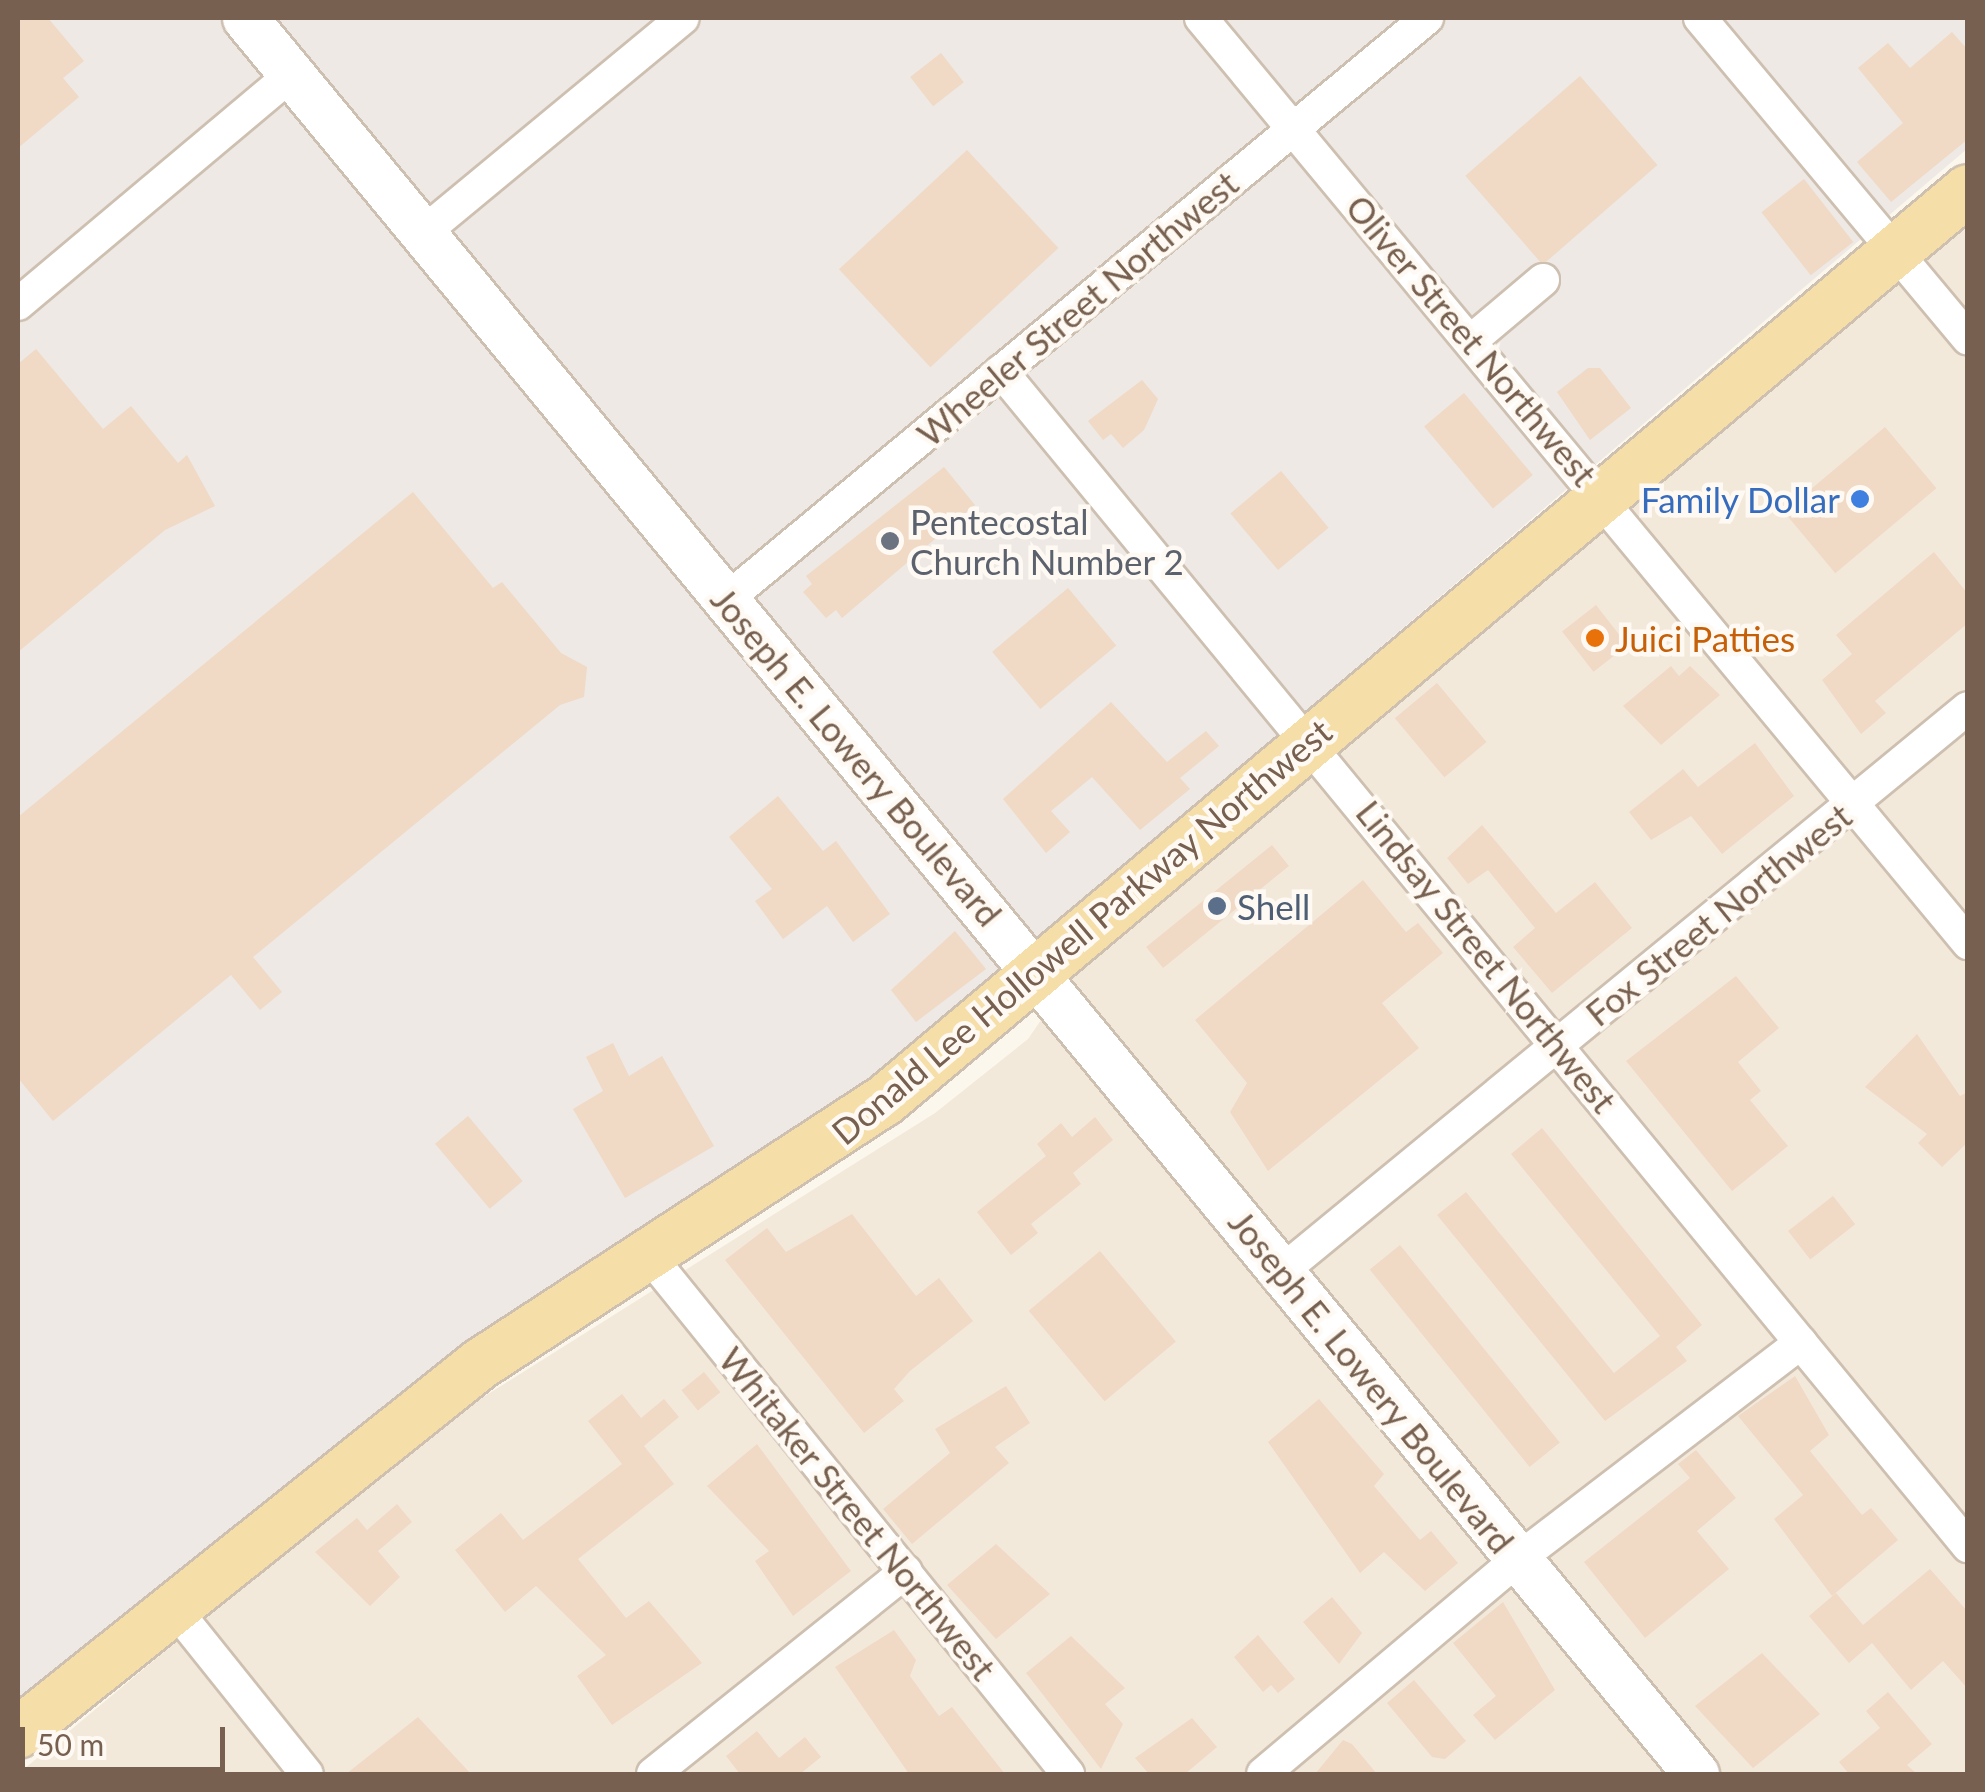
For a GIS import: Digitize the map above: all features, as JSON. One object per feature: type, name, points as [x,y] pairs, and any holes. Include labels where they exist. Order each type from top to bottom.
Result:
[{"type":"main road","name":"Joseph E. Lowery Boulevard","points":[[244,18],[1696,1774]]},
{"type":"main road","name":"Donald Lee Hollowell Parkway Northwest","points":[[18,1733],[385,1434],[647,1252],[854,1124],[1968,190]]},
{"type":"street","points":[[423,233],[683,18]]},
{"type":"street","name":"Oliver Street Northwest","points":[[1201,18],[1602,496],[1968,942]]},
{"type":"street","name":"Wheeler Street Northwest","points":[[727,599],[1427,18]]},
{"type":"street","points":[[1700,18],[1968,339]]},
{"type":"street","points":[[18,304],[292,74]]},
{"type":"street","points":[[1472,340],[1543,280]]},
{"type":"street","name":"Lindsay Street Northwest","points":[[1001,371],[1560,1044],[1968,1546]]},
{"type":"street","name":"Fox Street Northwest","points":[[1282,1271],[1968,708]]},
{"type":"street","name":"Whitaker Street Northwest","points":[[647,1252],[1068,1774]]},
{"type":"street","points":[[1262,1774],[1518,1560],[1802,1343]]},
{"type":"street","points":[[653,1774],[906,1571]]},
{"type":"street","points":[[173,1607],[307,1774]]},
{"type":"shaded area","points":[[18,18],[1967,18],[1967,149],[844,1103],[455,1352],[18,1702]]},
{"type":"shaded area","points":[[1967,217],[1967,1774],[18,1774],[426,1433],[935,1113],[1028,1039],[1080,963]]},
{"type":"building","points":[[18,18],[48,18],[84,61],[63,78],[79,97],[18,148]]},
{"type":"building","points":[[1952,32],[1968,50],[1968,139],[1891,202],[1857,162],[1903,123],[1858,68],[1888,43],[1910,68]]},
{"type":"building","points":[[941,53],[964,82],[933,106],[910,77]]},
{"type":"building","points":[[1580,76],[1657,165],[1543,265],[1465,176]]},
{"type":"building","points":[[967,150],[1058,248],[930,367],[839,269]]},
{"type":"building","points":[[1804,179],[1853,242],[1811,275],[1761,212]]},
{"type":"building","points":[[36,349],[103,429],[131,406],[178,463],[187,455],[215,506],[165,530],[18,652],[18,364]]},
{"type":"building","points":[[1588,368],[1600,368],[1631,408],[1590,440],[1557,392]]},
{"type":"building","points":[[1142,380],[1158,399],[1144,430],[1123,448],[1111,434],[1103,440],[1088,421]]},
{"type":"building","points":[[1464,393],[1533,475],[1493,508],[1424,426]]},
{"type":"building","name":"Family Dollar","points":[[1885,427],[1936,488],[1835,573],[1784,512]]},
{"type":"building","name":"Pentecostal Church Number 2","points":[[944,467],[975,505],[842,618],[836,610],[826,618],[803,592],[812,584],[806,576]]},
{"type":"building","points":[[1281,471],[1329,528],[1278,570],[1230,513]]},
{"type":"building","points":[[413,492],[493,588],[502,582],[561,653],[587,667],[584,697],[560,705],[253,957],[282,992],[260,1010],[231,975],[53,1121],[18,1078],[18,817]]},
{"type":"building","points":[[1934,552],[1968,594],[1968,623],[1875,701],[1886,713],[1861,734],[1822,680],[1852,654],[1836,635]]},
{"type":"building","points":[[1068,588],[1116,645],[1040,709],[992,652]]},
{"type":"building","name":"Juici Patties","points":[[1596,605],[1627,645],[1594,672],[1562,631]]},
{"type":"building","points":[[1671,666],[1679,676],[1690,666],[1720,695],[1661,745],[1623,706]]},
{"type":"building","points":[[1437,683],[1486,742],[1444,777],[1395,718]]},
{"type":"building","points":[[1111,702],[1167,762],[1206,731],[1219,746],[1180,778],[1190,789],[1140,830],[1092,777],[1051,811],[1070,832],[1046,853],[1003,799]]},
{"type":"building","points":[[1755,743],[1794,796],[1722,854],[1691,816],[1651,840],[1629,812],[1683,769],[1698,787]]},
{"type":"building","points":[[778,796],[823,851],[836,841],[890,914],[853,942],[827,906],[783,939],[755,901],[772,889],[729,837]]},
{"type":"building","points":[[1482,825],[1556,913],[1595,882],[1632,928],[1552,993],[1513,947],[1535,928],[1488,870],[1468,884],[1447,858]]},
{"type":"building","name":"Shell","points":[[1272,845],[1289,866],[1163,968],[1146,947]]},
{"type":"building","points":[[1363,880],[1406,932],[1418,923],[1443,953],[1382,1003],[1419,1048],[1268,1171],[1230,1112],[1247,1083],[1195,1020]]},
{"type":"building","points":[[955,931],[986,969],[916,1022],[891,990]]},
{"type":"building","points":[[1736,976],[1779,1028],[1738,1062],[1761,1091],[1750,1100],[1788,1146],[1732,1191],[1626,1061]]},
{"type":"building","points":[[1917,1034],[1960,1096],[1968,1092],[1968,1142],[1942,1167],[1918,1143],[1927,1134],[1865,1087]]},
{"type":"building","points":[[613,1043],[629,1076],[662,1056],[714,1146],[625,1198],[573,1109],[603,1091],[586,1057]]},
{"type":"building","points":[[468,1116],[523,1181],[490,1209],[435,1144]]},
{"type":"building","points":[[1095,1117],[1113,1140],[1073,1173],[1081,1184],[1031,1224],[1038,1233],[1011,1255],[977,1212],[1046,1156],[1037,1144],[1061,1123],[1072,1137]]},
{"type":"building","points":[[1542,1128],[1702,1325],[1676,1347],[1687,1361],[1605,1421],[1437,1215],[1466,1192],[1614,1373],[1660,1336],[1511,1154]]},
{"type":"building","points":[[1833,1196],[1855,1224],[1810,1259],[1788,1231]]},
{"type":"building","points":[[852,1214],[916,1296],[939,1278],[973,1321],[910,1371],[894,1389],[904,1401],[864,1433],[725,1260],[767,1228],[786,1252]]},
{"type":"building","points":[[1400,1245],[1560,1442],[1530,1467],[1370,1270]]},
{"type":"building","points":[[1100,1251],[1176,1341],[1105,1401],[1029,1311]]},
{"type":"building","points":[[704,1372],[720,1392],[698,1410],[681,1390]]},
{"type":"building","points":[[1795,1376],[1829,1435],[1810,1451],[1862,1515],[1871,1508],[1898,1540],[1832,1596],[1774,1519],[1803,1495],[1738,1416]]},
{"type":"building","points":[[1006,1386],[1030,1423],[995,1447],[1009,1463],[912,1544],[883,1509],[950,1453],[935,1429]]},
{"type":"building","points":[[622,1394],[641,1418],[664,1399],[679,1417],[644,1446],[674,1484],[578,1559],[626,1618],[649,1601],[702,1663],[612,1725],[577,1676],[606,1655],[536,1586],[505,1612],[455,1550],[501,1513],[523,1540],[622,1464],[588,1421]]},
{"type":"building","points":[[1319,1399],[1384,1474],[1374,1486],[1420,1540],[1431,1531],[1458,1563],[1425,1591],[1384,1552],[1360,1573],[1268,1442]]},
{"type":"building","points":[[757,1444],[851,1571],[793,1616],[755,1561],[769,1551],[707,1486]]},
{"type":"building","points":[[1696,1450],[1736,1498],[1697,1531],[1729,1569],[1645,1638],[1584,1562],[1690,1478],[1678,1464]]},
{"type":"building","points":[[397,1504],[412,1522],[378,1551],[400,1577],[370,1606],[315,1552],[357,1518],[367,1530]]},
{"type":"building","points":[[996,1544],[1050,1594],[996,1639],[947,1585]]},
{"type":"building","points":[[1930,1569],[1968,1612],[1968,1689],[1943,1661],[1911,1690],[1872,1643],[1849,1663],[1809,1616],[1836,1593],[1863,1625]]},
{"type":"building","points":[[1332,1597],[1362,1633],[1339,1664],[1303,1622]]},
{"type":"building","points":[[1503,1602],[1555,1690],[1495,1740],[1473,1715],[1496,1696],[1453,1643]]},
{"type":"building","points":[[894,1630],[916,1660],[910,1676],[939,1716],[952,1707],[1005,1774],[909,1774],[835,1667]]},
{"type":"building","points":[[1258,1635],[1295,1679],[1278,1693],[1271,1685],[1263,1692],[1234,1657]]},
{"type":"building","points":[[1071,1636],[1125,1688],[1105,1704],[1123,1724],[1101,1769],[1026,1673]]},
{"type":"building","points":[[1762,1653],[1820,1714],[1753,1768],[1695,1706]]},
{"type":"building","points":[[1414,1680],[1466,1741],[1445,1759],[1432,1757],[1387,1703]]},
{"type":"building","points":[[1888,1692],[1932,1744],[1907,1765],[1917,1774],[1849,1774],[1839,1762],[1880,1728],[1866,1711]]},
{"type":"building","points":[[418,1717],[471,1774],[346,1774]]},
{"type":"building","points":[[1192,1718],[1217,1747],[1185,1774],[1149,1774],[1135,1758]]},
{"type":"building","points":[[757,1731],[779,1758],[805,1737],[821,1757],[800,1774],[740,1774],[726,1756]]},
{"type":"building","points":[[1343,1740],[1352,1744],[1377,1774],[1315,1774]]},
{"type":"place","name":"Family Dollar","points":[[1860,499]]},
{"type":"place","name":"Pentecostal Church Number 2","points":[[890,541]]},
{"type":"place","name":"Juici Patties","points":[[1595,638]]},
{"type":"place","name":"Shell","points":[[1217,906]]}]
